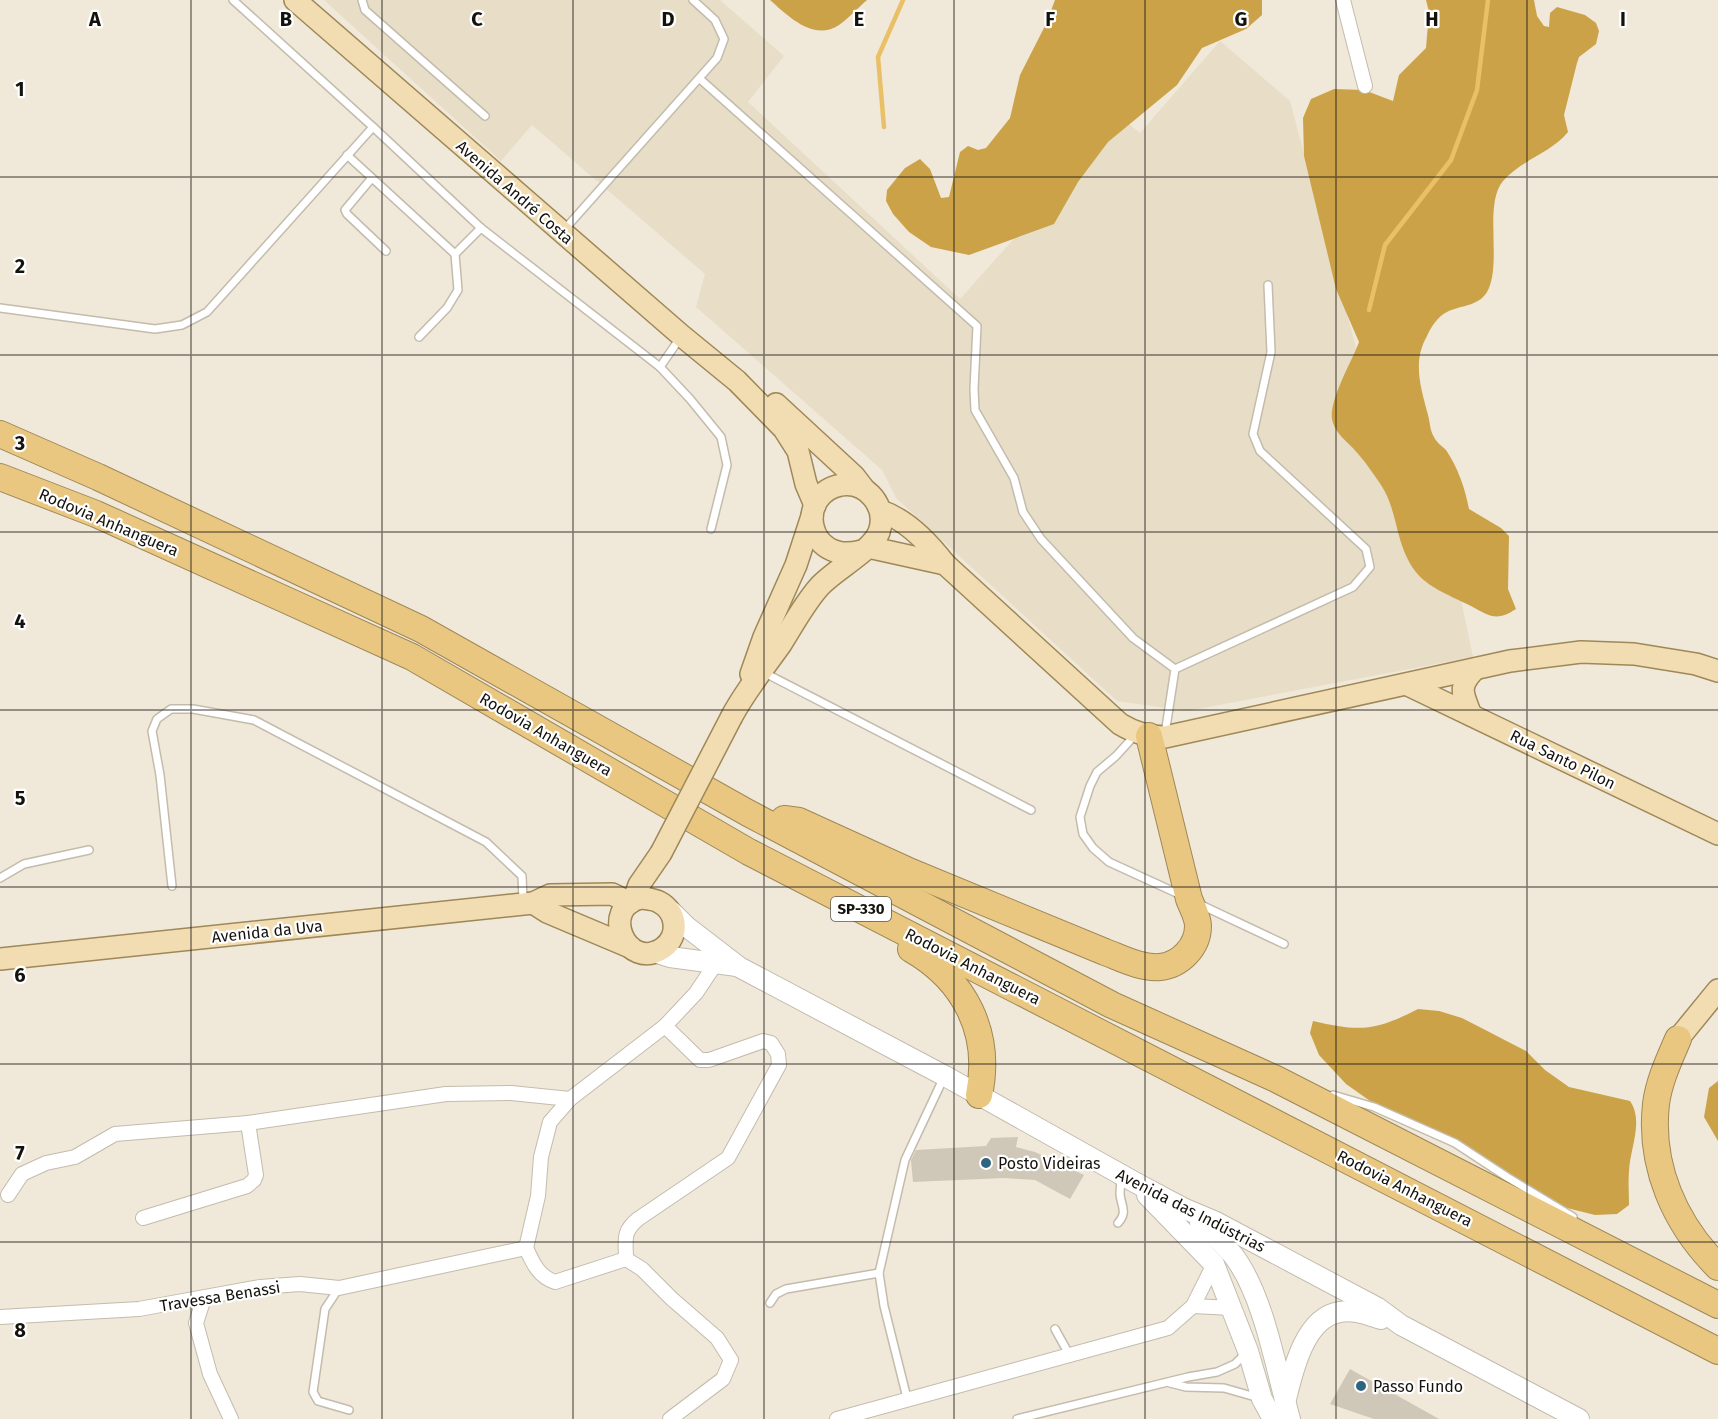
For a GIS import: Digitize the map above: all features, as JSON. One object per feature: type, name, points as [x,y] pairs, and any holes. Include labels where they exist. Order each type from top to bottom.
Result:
[{"type":"highway","name":"Rodovia Anhanguera","points":[[0,434],[98,477],[421,629],[748,813],[1112,1005],[1276,1079],[1711,1301]]},
{"type":"highway","name":"Rodovia Anhanguera","points":[[0,477],[96,514],[412,657],[749,852],[1718,1351]]},
{"type":"highway","points":[[748,813],[799,821],[911,872],[1136,964],[1159,968],[1175,962],[1188,953],[1196,941],[1198,924],[1150,736]]},
{"type":"highway","points":[[749,852],[785,878],[921,955],[946,975],[961,993],[974,1017],[982,1048],[984,1073],[979,1095]]},
{"type":"highway","points":[[1678,1039],[1664,1070],[1656,1104],[1655,1136],[1659,1166],[1668,1197],[1685,1227],[1718,1267]]},
{"type":"main road","name":"Avenida André Costa","points":[[295,0],[682,336],[737,381]]},
{"type":"main road","points":[[737,381],[765,393],[854,476],[864,489]]},
{"type":"main road","points":[[737,381],[784,429],[798,451],[813,510],[812,528],[817,539],[826,548],[849,555],[865,549],[945,564]]},
{"type":"main road","points":[[630,947],[623,940],[619,930],[619,920],[623,910],[632,901],[639,885],[660,855],[744,694],[819,587],[875,540],[880,531],[880,511],[872,495],[864,489],[854,485],[842,485],[831,488],[821,495],[813,510],[796,565],[764,637],[744,694]]},
{"type":"main road","points":[[880,511],[896,516],[932,547],[945,564],[1120,724],[1150,736],[1408,685],[1510,661],[1581,652],[1634,654],[1696,664],[1718,671]]},
{"type":"main road","points":[[1471,715],[1463,693],[1463,685],[1475,669]]},
{"type":"main road","name":"Rua Santo Pilon","points":[[1408,685],[1718,834]]},
{"type":"main road","points":[[528,903],[630,947],[646,953],[654,952],[668,943],[673,936],[674,919],[655,888],[660,855]]},
{"type":"main road","name":"Avenida da Uva","points":[[0,959],[528,903],[550,895],[612,894],[632,901]]},
{"type":"main road","points":[[632,901],[641,898],[664,906]]},
{"type":"main road","name":"Avenida das Indústrias","points":[[664,906],[739,967],[945,1076],[1130,1180],[1185,1209],[1216,1222],[1378,1308],[1401,1325],[1561,1413],[1579,1419]]},
{"type":"main road","name":"Avenida das Indústrias","points":[[654,952],[670,957],[739,967]]},
{"type":"main road","points":[[1678,1039],[1718,990]]},
{"type":"main road","points":[[1130,1180],[1190,1237],[1214,1264],[1248,1351],[1262,1399],[1273,1419]]},
{"type":"main road","points":[[1185,1209],[1221,1242],[1250,1281],[1288,1410]]},
{"type":"main road","points":[[1288,1410],[1299,1352],[1307,1337],[1328,1315],[1341,1311],[1357,1312],[1401,1325]]},
{"type":"main road","points":[[1248,1351],[1270,1343]]},
{"type":"street","points":[[1343,0],[1365,86]]},
{"type":"street","points":[[670,1419],[723,1379],[731,1360],[717,1338],[642,1269],[626,1259],[555,1282],[544,1278],[534,1266],[526,1248],[538,1196],[541,1157],[550,1122],[570,1099],[665,1026],[696,993],[716,963]]},
{"type":"street","points":[[626,1259],[628,1227],[728,1158],[779,1065],[778,1054],[771,1043],[763,1041],[709,1060],[700,1060],[665,1026]]},
{"type":"street","points":[[8,1195],[22,1174],[46,1163],[75,1157],[115,1134],[248,1123],[446,1094],[510,1093],[570,1099]]},
{"type":"street","points":[[143,1218],[248,1186],[256,1175],[248,1123]]},
{"type":"street","name":"Travessa Benassi","points":[[0,1317],[139,1309],[280,1285],[300,1284],[339,1288],[526,1248]]},
{"type":"street","points":[[837,1419],[1168,1328],[1192,1306],[1214,1264]]},
{"type":"street","points":[[204,1298],[196,1323],[210,1374],[231,1419]]},
{"type":"street","points":[[1192,1306],[1232,1308]]},
{"type":"lane","points":[[233,0],[481,228],[660,367],[690,399],[721,437],[727,465],[711,529]]},
{"type":"lane","points":[[362,0],[365,10],[485,116]]},
{"type":"lane","points":[[562,232],[717,58],[723,39],[715,20],[693,0]]},
{"type":"lane","points":[[700,79],[977,326],[975,410],[1014,478],[1023,512],[1041,539],[1133,638],[1175,669]]},
{"type":"lane","points":[[0,308],[155,328],[182,326],[207,312],[373,128]]},
{"type":"lane","points":[[347,156],[455,254],[458,290],[447,308],[419,337]]},
{"type":"lane","points":[[371,179],[345,210],[386,251]]},
{"type":"lane","points":[[455,254],[481,228]]},
{"type":"lane","points":[[1268,285],[1271,352],[1253,434],[1260,451],[1366,549],[1370,567],[1353,587],[1175,669],[1150,736],[1116,756],[1097,771],[1080,817],[1083,834],[1093,848],[1109,862],[1284,944]]},
{"type":"lane","points":[[660,367],[682,336]]},
{"type":"lane","points":[[761,671],[1031,810]]},
{"type":"lane","points":[[172,886],[153,731],[157,719],[171,709],[193,709],[254,720],[486,842],[522,876],[528,903]]},
{"type":"lane","points":[[0,878],[24,864],[89,850]]},
{"type":"lane","points":[[907,1398],[884,1306],[879,1273],[905,1160],[945,1076]]},
{"type":"lane","points":[[1276,1079],[1374,1107],[1455,1143],[1576,1219]]},
{"type":"lane","points":[[1118,1224],[1124,1217],[1124,1207],[1120,1196],[1130,1180]]},
{"type":"lane","points":[[1616,1243],[1711,1301]]},
{"type":"lane","points":[[770,1303],[776,1294],[786,1289],[879,1273]]},
{"type":"lane","points":[[339,1288],[325,1309],[313,1392],[318,1401],[350,1410]]},
{"type":"lane","points":[[1055,1329],[1070,1356]]},
{"type":"lane","points":[[1017,1419],[1217,1372],[1235,1364],[1248,1351]]},
{"type":"lane","points":[[1167,1383],[1186,1387],[1224,1388],[1262,1399]]},
{"type":"shaded area","points":[[324,0],[720,0],[784,56],[748,102],[960,299],[1122,118],[1140,133],[1220,41],[1290,101],[1366,385],[1451,552],[1473,657],[1187,711],[1117,701],[896,498],[882,470],[696,307],[705,274],[532,125],[501,161]]},
{"type":"shaded area","points":[[770,0],[867,0],[839,25],[820,31],[802,25]]},
{"type":"shaded area","points":[[1055,0],[1262,0],[1262,15],[1246,29],[1202,48],[1177,85],[1108,142],[1078,182],[1054,224],[969,255],[931,247],[909,232],[893,214],[886,201],[887,190],[905,168],[920,159],[930,169],[941,198],[949,197],[960,152],[968,146],[978,150],[986,148],[1010,118],[1020,75],[1046,24]]},
{"type":"shaded area","points":[[1426,0],[1534,0],[1537,16],[1544,26],[1549,27],[1550,13],[1557,7],[1585,15],[1596,23],[1599,31],[1596,44],[1579,57],[1577,63],[1564,115],[1568,132],[1553,146],[1518,167],[1503,181],[1497,191],[1493,217],[1494,262],[1486,294],[1476,302],[1453,309],[1441,316],[1435,322],[1422,346],[1420,356],[1419,375],[1432,432],[1436,441],[1446,450],[1454,464],[1469,509],[1501,528],[1509,536],[1508,589],[1516,609],[1498,616],[1488,615],[1443,592],[1423,580],[1415,571],[1403,548],[1384,490],[1362,458],[1339,434],[1332,419],[1337,391],[1359,342],[1336,289],[1304,156],[1303,118],[1311,99],[1334,89],[1364,90],[1393,101],[1399,75],[1426,48],[1429,12]]},
{"type":"shaded area","points":[[1418,1009],[1439,1011],[1462,1018],[1526,1051],[1545,1070],[1569,1087],[1630,1101],[1636,1117],[1636,1126],[1629,1171],[1629,1205],[1617,1214],[1595,1215],[1567,1208],[1545,1196],[1529,1193],[1493,1164],[1373,1103],[1346,1084],[1319,1055],[1310,1033],[1313,1021],[1343,1027],[1367,1027],[1390,1022]]},
{"type":"shaded area","points":[[1718,1081],[1718,1141],[1704,1117],[1709,1088]]},
{"type":"building","name":"Posto Videiras","points":[[1018,1137],[1016,1147],[1035,1152],[1084,1175],[1070,1199],[1035,1180],[1004,1178],[913,1182],[911,1160],[916,1150],[986,1146],[991,1138]]},
{"type":"building","name":"Passo Fundo","points":[[1350,1369],[1439,1419],[1374,1419],[1330,1404]]},
{"type":"waterway","points":[[884,127],[878,57],[903,0]]},
{"type":"waterway","points":[[1369,310],[1385,245],[1451,160],[1477,90],[1488,0]]},
{"type":"place","name":"Posto Videiras","points":[[986,1163]]},
{"type":"place","name":"Passo Fundo","points":[[1361,1386]]}]
